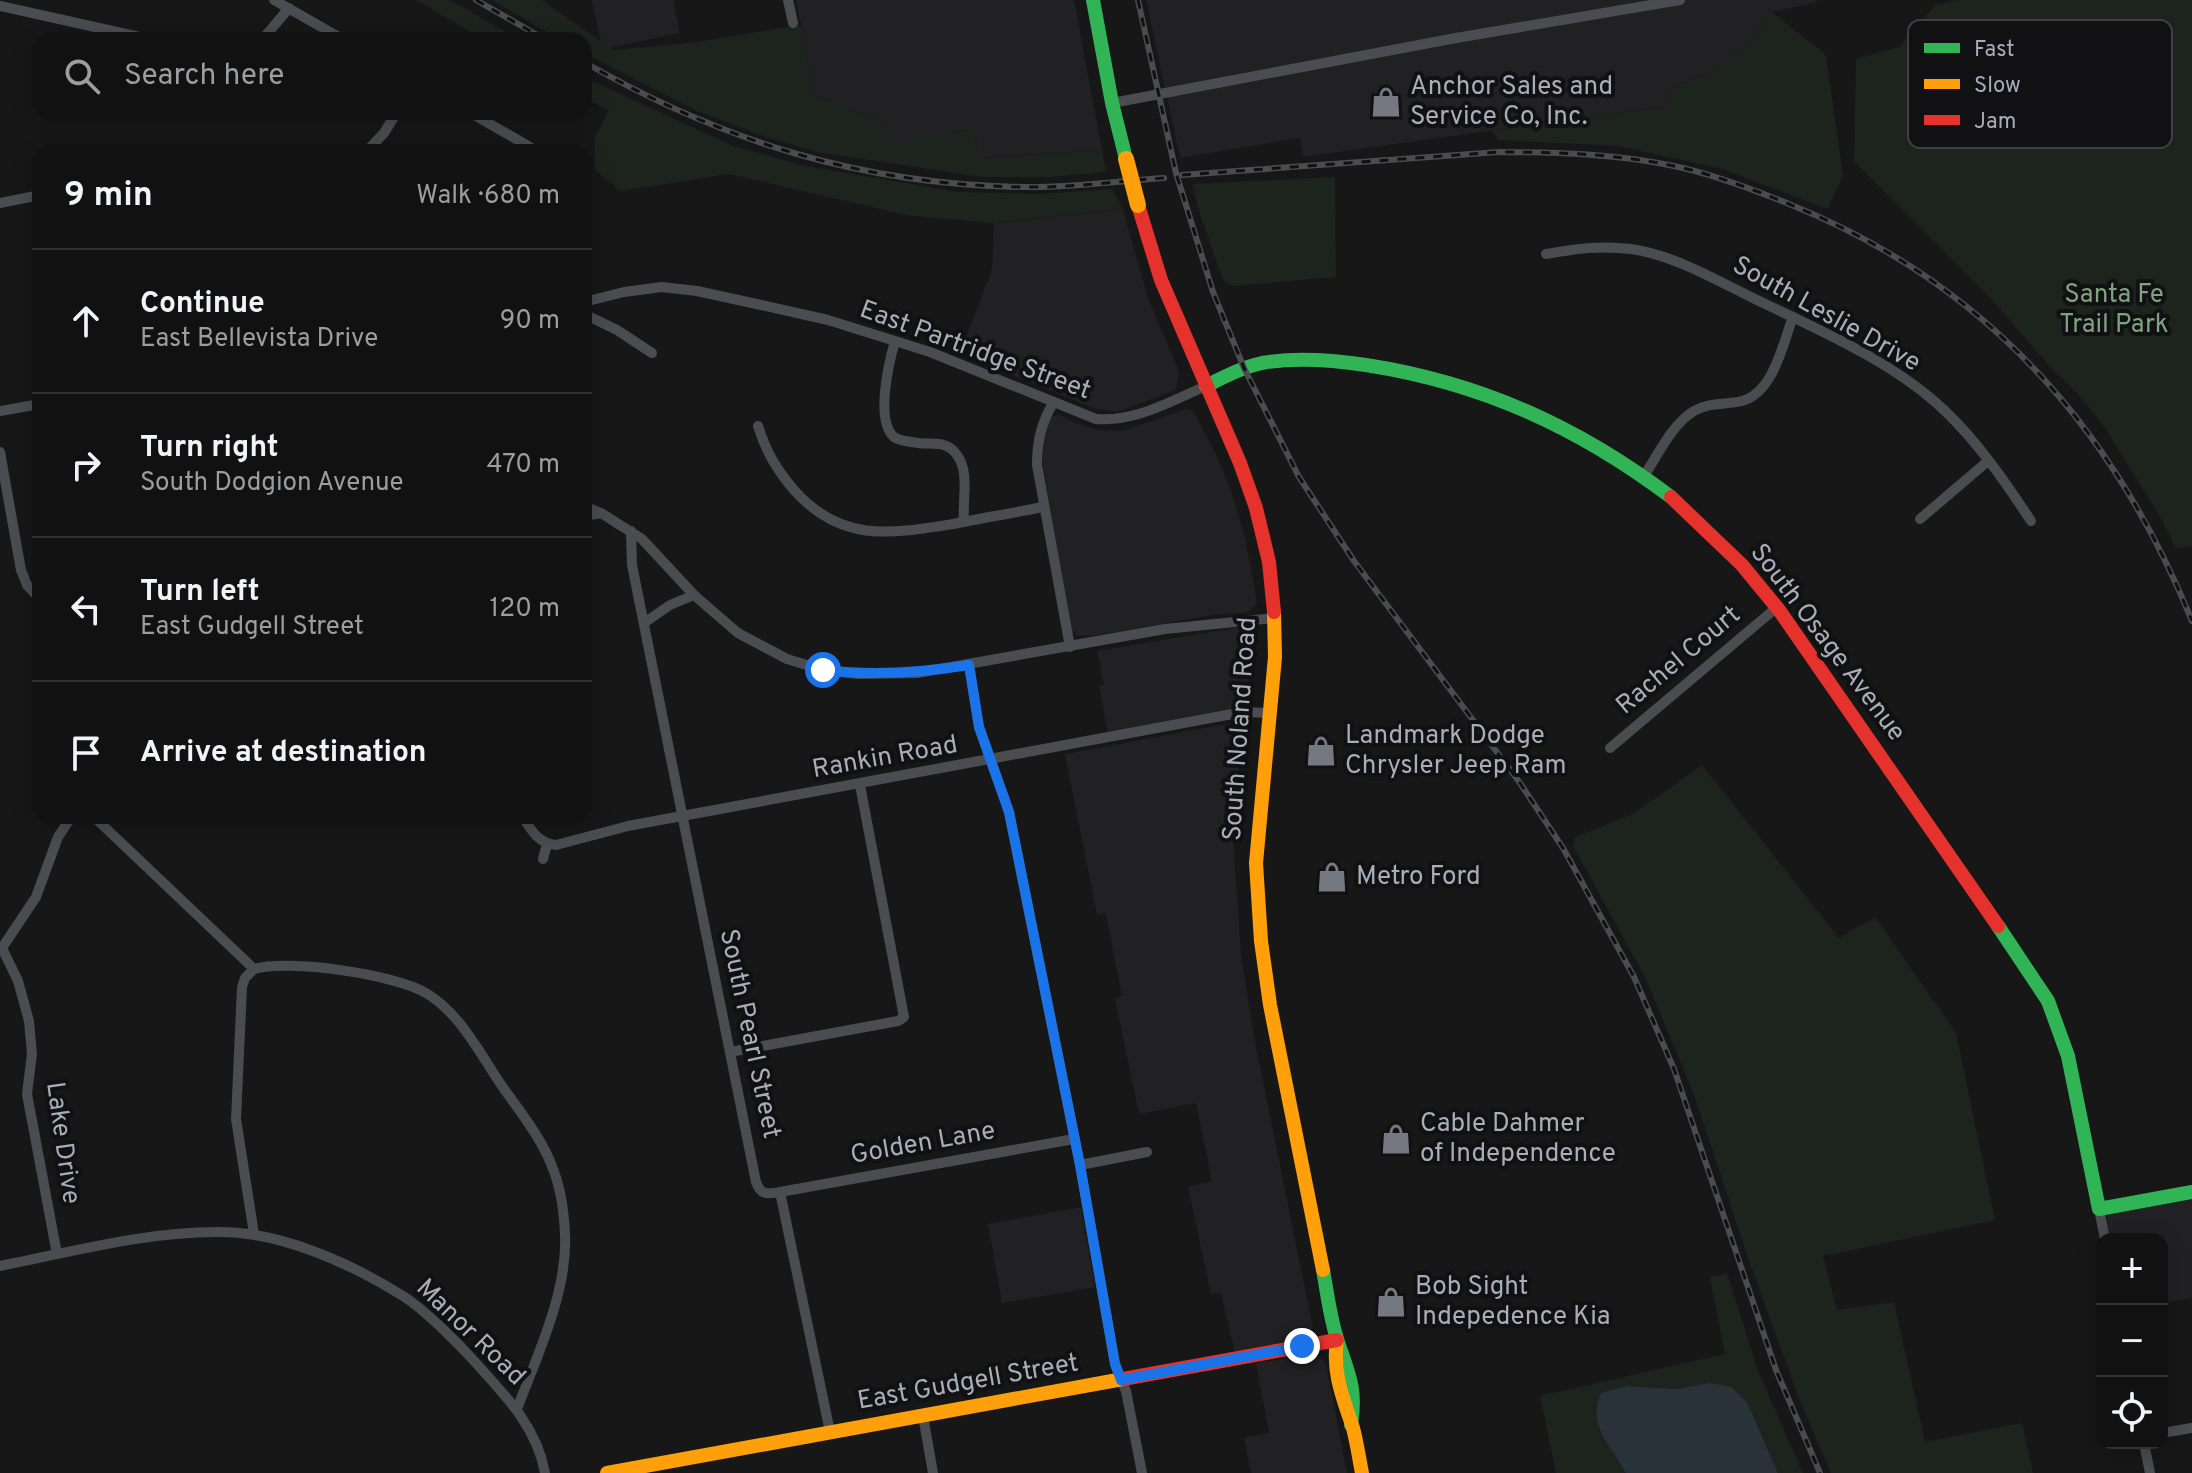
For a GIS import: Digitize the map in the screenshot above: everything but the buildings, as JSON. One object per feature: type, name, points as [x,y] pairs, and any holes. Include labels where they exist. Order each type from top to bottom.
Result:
[{"type":"street","points":[[274,0],[330,32]]},
{"type":"street","points":[[788,0],[793,23]]},
{"type":"street","name":"South Noland Road","points":[[1093,0],[1112,103],[1161,280],[1240,463],[1256,508],[1269,562],[1275,618],[1275,657],[1256,863],[1261,941],[1270,1005],[1337,1340],[1333,1359],[1340,1399],[1351,1425],[1362,1473]]},
{"type":"street","points":[[1112,103],[1680,0]]},
{"type":"street","points":[[0,6],[117,32]]},
{"type":"street","points":[[269,32],[289,8]]},
{"type":"street","points":[[374,144],[392,120]]},
{"type":"street","points":[[483,120],[525,144]]},
{"type":"street","points":[[0,203],[32,197]]},
{"type":"street","name":"South Leslie Drive","points":[[1546,254],[1595,246],[1633,249],[1700,272],[1891,369],[1944,410],[1988,461],[2031,521]]},
{"type":"street","name":"East Partridge Street","points":[[592,300],[662,287],[697,291],[828,320],[999,378],[1096,419],[1120,419],[1142,414],[1206,386]]},
{"type":"street","points":[[1644,476],[1677,426],[1691,413],[1709,404],[1742,401],[1762,389],[1793,317]]},
{"type":"street","points":[[592,318],[652,353]]},
{"type":"street","points":[[895,341],[889,360],[885,398],[887,427],[895,438],[915,443],[940,443],[955,452],[962,462],[964,475],[964,522]]},
{"type":"street","name":"South Osage Avenue","points":[[1206,386],[1244,368],[1272,362],[1380,367],[1451,382],[1544,415],[1593,441],[1644,476],[1710,531],[1776,608],[1847,705],[2048,1001],[2068,1056],[2104,1233]]},
{"type":"street","points":[[1053,403],[1043,421],[1037,442],[1037,465],[1070,647]]},
{"type":"street","points":[[0,411],[32,405]]},
{"type":"street","points":[[758,426],[772,461],[806,502],[827,518],[858,530],[879,533],[964,522],[1043,507]]},
{"type":"street","points":[[0,452],[21,570],[32,590]]},
{"type":"street","points":[[1920,519],[1988,461]]},
{"type":"street","points":[[592,509],[642,539],[694,595],[753,642],[787,659],[823,670],[858,674],[917,673],[1165,629],[1275,618]]},
{"type":"street","points":[[592,515],[601,513]]},
{"type":"street","name":"South Pearl Street","points":[[631,531],[632,565],[681,817],[759,1188],[766,1194],[780,1192]]},
{"type":"street","points":[[644,623],[670,605],[694,595]]},
{"type":"street","name":"Rachel Court","points":[[1610,748],[1776,608]]},
{"type":"street","points":[[969,665],[979,727],[1009,812],[1080,1165],[1115,1364],[1126,1391],[1142,1473]]},
{"type":"street","name":"Rankin Road","points":[[547,844],[556,845],[628,826],[992,761],[1243,712],[1270,713]]},
{"type":"street","points":[[730,1052],[898,1021],[904,1017],[860,785]]},
{"type":"street","points":[[1,948],[36,897],[58,837],[67,824]]},
{"type":"street","points":[[101,824],[254,969]]},
{"type":"street","points":[[527,824],[536,837],[547,844],[543,859]]},
{"type":"street","name":"Lake Drive","points":[[1,948],[18,981],[29,1021],[32,1054],[27,1094],[57,1254]]},
{"type":"street","points":[[254,1234],[236,1119],[242,987],[245,978],[254,969],[269,965],[343,971],[396,981],[427,993],[455,1019],[540,1141],[553,1168],[561,1196],[565,1264],[543,1342],[517,1409]]},
{"type":"street","name":"Golden Lane","points":[[780,1192],[1074,1139]]},
{"type":"street","points":[[1080,1165],[1147,1152]]},
{"type":"street","points":[[780,1192],[830,1432]]},
{"type":"street","points":[[2099,1209],[2192,1192]]},
{"type":"street","name":"Manor Road","points":[[0,1266],[190,1232],[254,1234],[328,1259],[406,1298],[465,1351],[517,1409],[536,1443],[545,1473]]},
{"type":"street","name":"East Gudgell Street","points":[[607,1473],[1337,1340]]},
{"type":"street","points":[[923,1416],[933,1473]]},
{"type":"street","points":[[2168,1432],[2192,1428]]},
{"type":"street","points":[[2145,1449],[2150,1473]]},
{"type":"shaded area","points":[[592,0],[673,0],[680,33],[602,49]]},
{"type":"shaded area","points":[[796,0],[1074,0],[1102,150],[979,158],[974,129],[890,143],[885,122],[815,96]]},
{"type":"shaded area","points":[[1146,0],[1817,2],[1772,12],[1750,42],[1712,72],[1670,88],[1668,106],[1303,157],[1300,138],[1180,158]]},
{"type":"shaded area","points":[[1123,209],[1147,295],[1179,372],[1176,390],[1117,412],[1093,408],[960,353],[992,269],[994,223]]},
{"type":"shaded area","points":[[1186,409],[1193,411],[1217,456],[1232,494],[1245,537],[1257,602],[1245,613],[1218,614],[1099,635],[1077,636],[1071,631],[1043,466],[1042,446],[1046,424],[1052,416],[1060,415],[1098,430],[1122,431]]},
{"type":"shaded area","points":[[1240,627],[1249,630],[1253,636],[1248,703],[1245,706],[1108,734],[1099,686],[1104,685],[1097,651]]},
{"type":"shaded area","points":[[1234,724],[1242,731],[1233,836],[1241,954],[1254,1037],[1313,1328],[1301,1340],[1235,1353],[1221,1293],[1211,1294],[1188,1187],[1212,1181],[1196,1103],[1139,1114],[1115,999],[1122,996],[1106,914],[1097,915],[1065,754]]},
{"type":"shaded area","points":[[2192,1197],[2192,1298],[2168,1302],[2168,1233],[2109,1233],[2107,1218],[2112,1212]]},
{"type":"shaded area","points":[[1081,1207],[1095,1287],[1002,1303],[988,1224]]},
{"type":"shaded area","points":[[1310,1355],[1320,1357],[1326,1364],[1347,1473],[1251,1473],[1244,1438],[1269,1433],[1256,1363]]},
{"type":"shaded area","points":[[1709,1383],[1731,1387],[1747,1402],[1778,1473],[1626,1473],[1599,1426],[1597,1405],[1601,1393],[1628,1386],[1676,1389]]},
{"type":"green space","points":[[416,0],[450,0],[505,32],[470,32]]},
{"type":"green space","points":[[491,0],[541,0],[588,32],[547,32]]},
{"type":"green space","name":"Santa Fe Trail Park","points":[[1958,0],[2192,0],[2192,546],[2176,548],[2161,518],[2103,425],[2078,394],[1993,301],[1854,161],[1856,59],[1899,47],[1908,36],[1908,148],[2172,148],[2172,20],[1922,20],[1934,6]]},
{"type":"green space","points":[[1772,12],[1826,55],[1843,176],[1827,209],[1723,169],[1617,146],[1498,140],[1492,131],[1668,106],[1670,88],[1712,72],[1750,42]]},
{"type":"green space","points":[[801,25],[815,96],[885,122],[891,142],[974,129],[979,158],[1102,150],[1106,172],[1051,177],[982,177],[822,153],[765,137],[695,110],[592,57],[592,35],[614,50],[698,42]]},
{"type":"green space","points":[[592,81],[733,146],[805,166],[959,192],[1040,194],[1112,189],[1123,209],[994,223],[911,216],[729,174],[621,191],[595,170],[595,138],[608,110],[592,101]]},
{"type":"green space","points":[[1335,177],[1336,277],[1233,286],[1223,281],[1192,184]]},
{"type":"green space","points":[[1702,765],[1839,938],[1875,917],[1956,1033],[1995,1220],[1823,1256],[1837,1310],[1894,1302],[1925,1442],[2022,1423],[2033,1473],[1831,1473],[1798,1396],[1750,1264],[1694,1095],[1646,979],[1573,846],[1575,837],[1633,814]]},
{"type":"green space","points":[[1727,1273],[1758,1371],[1803,1473],[1778,1473],[1747,1402],[1709,1383],[1676,1389],[1628,1386],[1623,1466],[1626,1473],[1556,1473],[1540,1396],[1725,1354],[1710,1277]]},
{"type":"railway","points":[[476,0],[532,32]]},
{"type":"railway","points":[[1138,0],[1176,173],[1213,292],[1244,368],[1299,477],[1354,561],[1520,783],[1563,848],[1634,977],[1674,1069],[1776,1370],[1820,1473]]},
{"type":"railway","points":[[592,66],[689,115],[742,136],[851,168],[907,178],[1024,187],[1164,178]]},
{"type":"railway","points":[[1182,175],[1499,152],[1565,153],[1609,156],[1689,169],[1789,204],[1860,237],[1924,275],[1982,320],[2035,369],[2082,425],[2123,485],[2160,551],[2192,621]]},
{"type":"traffic: fast","points":[[1093,0],[1126,159]]},
{"type":"traffic: fast","points":[[1206,386],[1248,367],[1288,360],[1340,362],[1409,373],[1489,396],[1564,429],[1600,449],[1671,497]]},
{"type":"traffic: fast","points":[[1998,926],[2048,1001],[2068,1056],[2099,1209],[2192,1192]]},
{"type":"traffic: fast","points":[[1323,1270],[1332,1322],[1352,1390],[1351,1425]]},
{"type":"traffic: slow","points":[[1126,159],[1138,205]]},
{"type":"traffic: slow","points":[[1274,612],[1275,657],[1256,863],[1261,941],[1270,1005],[1323,1270]]},
{"type":"traffic: slow","points":[[1337,1340],[1337,1374],[1362,1473]]},
{"type":"traffic: slow","points":[[607,1473],[1123,1379]]},
{"type":"traffic: jam","points":[[1138,205],[1161,280],[1240,463],[1256,508],[1269,562],[1274,612]]},
{"type":"traffic: jam","points":[[1671,497],[1742,565],[1779,610],[1998,926]]},
{"type":"traffic: jam","points":[[1123,1379],[1337,1340]]},
{"type":"place","name":"Anchor Sales and Service Co, Inc.","points":[[1386,102]]},
{"type":"place","name":"Landmark Dodge Chrysler Jeep Ram","points":[[1321,751]]},
{"type":"place","name":"Metro Ford","points":[[1332,877]]},
{"type":"place","name":"Cable Dahmer of Independence","points":[[1396,1139]]},
{"type":"place","name":"Bob Sight Indepedence Kia","points":[[1391,1302]]},
{"type":"route","points":[[823,670],[858,674],[917,673],[969,665],[982,739],[1009,812],[1080,1165],[1115,1364],[1121,1380],[1302,1346]]}]
